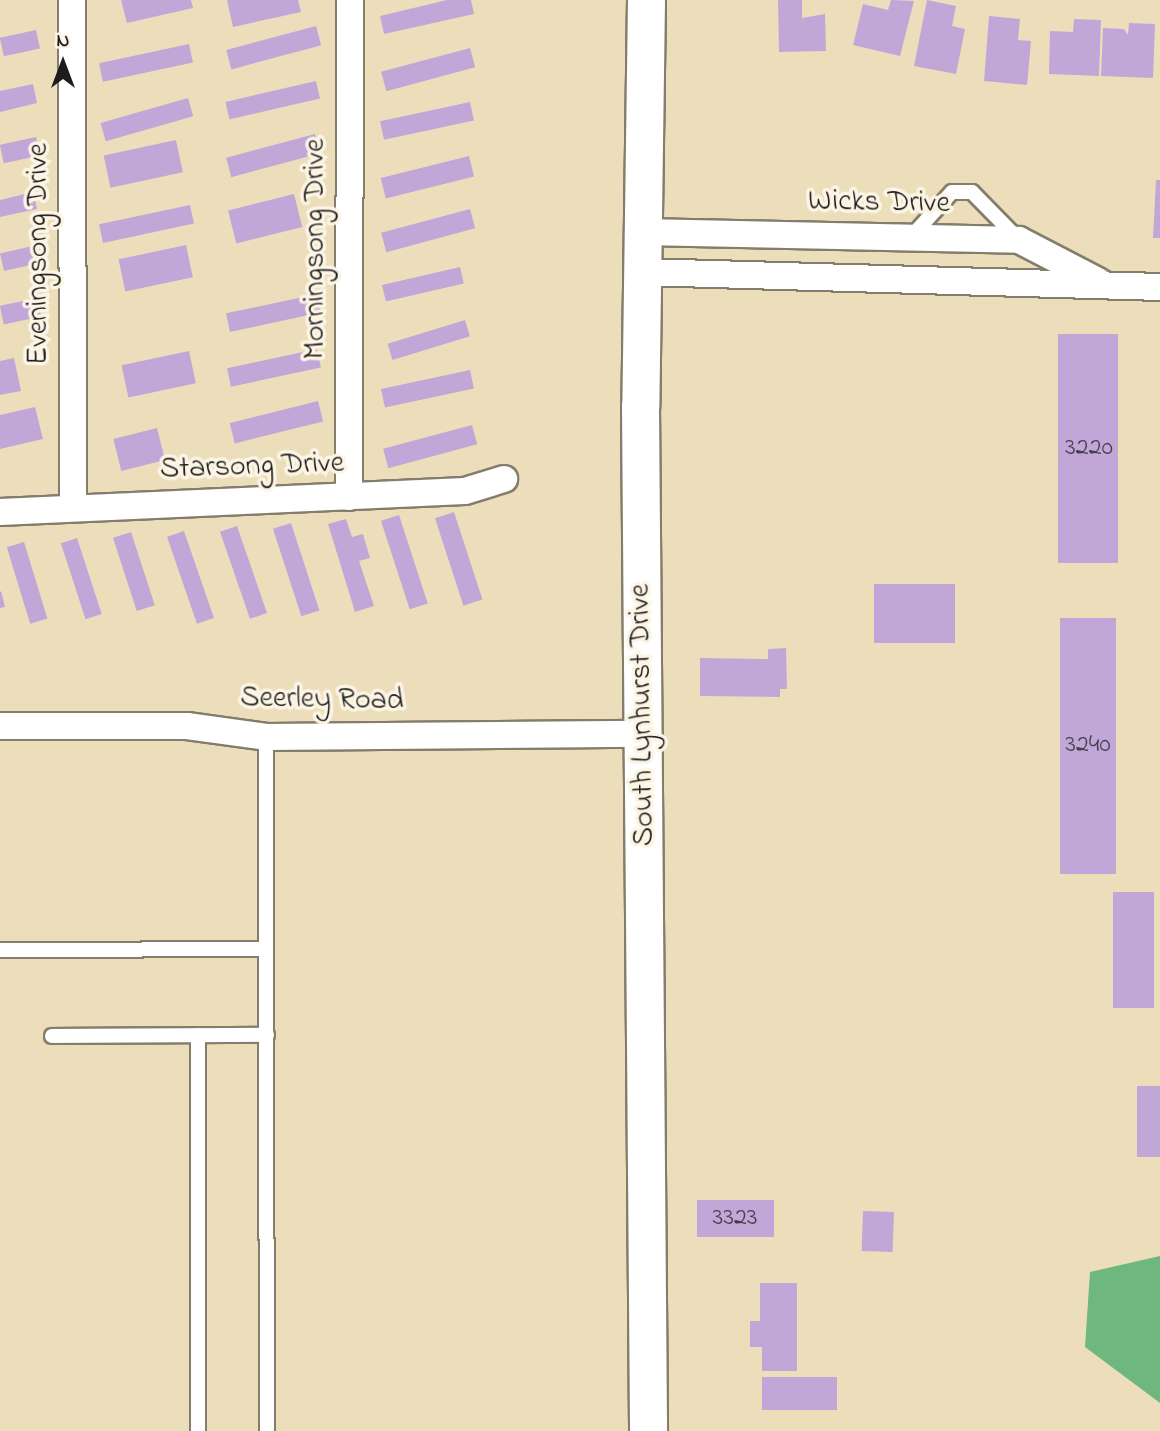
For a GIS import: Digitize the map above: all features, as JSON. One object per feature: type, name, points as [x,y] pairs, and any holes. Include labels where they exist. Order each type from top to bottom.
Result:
[{"type":"main road","name":"South Lynhurst Drive","points":[[646,0],[642,734],[648,1431]]},
{"type":"street","name":"Eveningsong Drive","points":[[72,0],[73,507]]},
{"type":"street","name":"Morningsong Drive","points":[[349,498],[350,0]]},
{"type":"street","name":"Wicks Drive","points":[[643,232],[1020,240],[1103,284]]},
{"type":"street","name":"Wicks Drive","points":[[643,272],[1160,287]]},
{"type":"street","name":"Starsong Drive","points":[[0,512],[465,491],[504,479]]},
{"type":"street","name":"Seerley Road","points":[[0,726],[187,726],[266,737],[642,734]]},
{"type":"lane","points":[[911,237],[952,192],[972,192],[1020,240]]},
{"type":"lane","points":[[266,737],[267,1431]]},
{"type":"lane","points":[[0,950],[266,949]]},
{"type":"lane","points":[[52,1036],[267,1034]]},
{"type":"lane","points":[[198,1035],[198,1431]]},
{"type":"green space","points":[[1160,1256],[1160,1403],[1085,1347],[1090,1272]]},
{"type":"building","points":[[121,0],[191,0],[193,8],[127,23]]},
{"type":"building","points":[[227,0],[298,0],[301,12],[233,27]]},
{"type":"building","points":[[447,0],[471,0],[474,14],[384,34],[380,16]]},
{"type":"building","points":[[778,0],[802,0],[802,18],[825,14],[826,51],[779,52]]},
{"type":"building","points":[[891,0],[914,1],[900,56],[853,45],[863,4],[888,10]]},
{"type":"building","points":[[927,0],[956,6],[952,26],[965,29],[956,74],[914,66]]},
{"type":"building","points":[[989,16],[1020,19],[1018,40],[1031,41],[1027,85],[984,81]]},
{"type":"building","points":[[1074,19],[1101,20],[1099,76],[1049,74],[1050,31],[1073,32]]},
{"type":"building","points":[[1129,23],[1155,24],[1153,78],[1101,76],[1103,28],[1124,29],[1128,35]]},
{"type":"building","points":[[316,26],[321,45],[231,69],[226,50]]},
{"type":"building","points":[[36,30],[40,49],[4,56],[0,38]]},
{"type":"building","points":[[189,44],[193,63],[103,82],[99,63]]},
{"type":"building","points":[[470,48],[475,67],[386,91],[381,72]]},
{"type":"building","points":[[316,81],[320,99],[229,119],[225,102]]},
{"type":"building","points":[[33,84],[37,103],[0,112],[0,91]]},
{"type":"building","points":[[188,98],[193,116],[106,141],[101,123]]},
{"type":"building","points":[[470,102],[474,121],[384,140],[380,121]]},
{"type":"building","points":[[315,134],[320,153],[231,177],[226,158]]},
{"type":"building","points":[[36,137],[40,156],[4,163],[0,145]]},
{"type":"building","points":[[176,140],[183,172],[110,188],[104,155]]},
{"type":"building","points":[[469,156],[474,176],[386,198],[381,178]]},
{"type":"building","points":[[1156,180],[1160,180],[1160,238],[1153,238]]},
{"type":"building","points":[[33,192],[37,209],[0,217],[0,200]]},
{"type":"building","points":[[294,194],[302,227],[236,243],[228,210]]},
{"type":"building","points":[[190,205],[194,224],[103,243],[99,224]]},
{"type":"building","points":[[470,209],[475,228],[386,252],[381,233]]},
{"type":"building","points":[[37,245],[41,263],[4,271],[0,254]]},
{"type":"building","points":[[186,245],[193,277],[125,292],[119,259]]},
{"type":"building","points":[[460,267],[464,284],[386,302],[382,285]]},
{"type":"building","points":[[317,294],[321,313],[230,332],[226,313]]},
{"type":"building","points":[[37,298],[41,317],[4,324],[0,306]]},
{"type":"building","points":[[465,320],[470,336],[393,360],[388,344]]},
{"type":"building","points":[[1058,334],[1118,334],[1118,563],[1058,563]]},
{"type":"building","points":[[317,349],[321,368],[231,387],[227,368]]},
{"type":"building","points":[[189,351],[196,383],[128,398],[122,365]]},
{"type":"building","points":[[14,358],[21,391],[0,395],[0,361]]},
{"type":"building","points":[[470,370],[474,389],[385,408],[381,389]]},
{"type":"building","points":[[318,401],[323,421],[235,443],[230,423]]},
{"type":"building","points":[[35,407],[43,439],[0,449],[0,415]]},
{"type":"building","points":[[472,425],[477,444],[388,468],[383,449]]},
{"type":"building","points":[[157,428],[165,460],[121,471],[113,439]]},
{"type":"building","points":[[454,512],[482,599],[463,606],[435,518]]},
{"type":"building","points":[[399,515],[428,603],[410,609],[381,521]]},
{"type":"building","points":[[346,519],[352,537],[363,534],[370,558],[359,561],[374,606],[355,612],[328,524]]},
{"type":"building","points":[[291,523],[319,610],[301,616],[273,529]]},
{"type":"building","points":[[237,526],[267,613],[250,619],[220,532]]},
{"type":"building","points":[[184,531],[214,618],[197,624],[167,537]]},
{"type":"building","points":[[131,532],[155,605],[137,611],[113,538]]},
{"type":"building","points":[[77,538],[102,614],[86,619],[61,543]]},
{"type":"building","points":[[24,542],[47,619],[30,624],[7,547]]},
{"type":"building","points":[[874,584],[955,584],[955,643],[874,643]]},
{"type":"building","points":[[0,592],[5,607],[0,608]]},
{"type":"building","points":[[1060,618],[1116,618],[1116,874],[1060,874]]},
{"type":"building","points":[[786,648],[787,689],[780,689],[780,697],[700,696],[700,658],[768,659],[768,649]]},
{"type":"building","points":[[1113,892],[1154,892],[1154,1008],[1113,1008]]},
{"type":"building","points":[[1137,1086],[1160,1086],[1160,1157],[1137,1157]]},
{"type":"building","points":[[697,1200],[774,1200],[774,1237],[697,1237]]},
{"type":"building","points":[[863,1211],[894,1212],[893,1252],[862,1251]]},
{"type":"building","points":[[760,1283],[797,1283],[797,1371],[762,1371],[762,1347],[750,1347],[750,1321],[760,1321]]},
{"type":"building","points":[[762,1377],[837,1377],[837,1410],[762,1410]]}]
